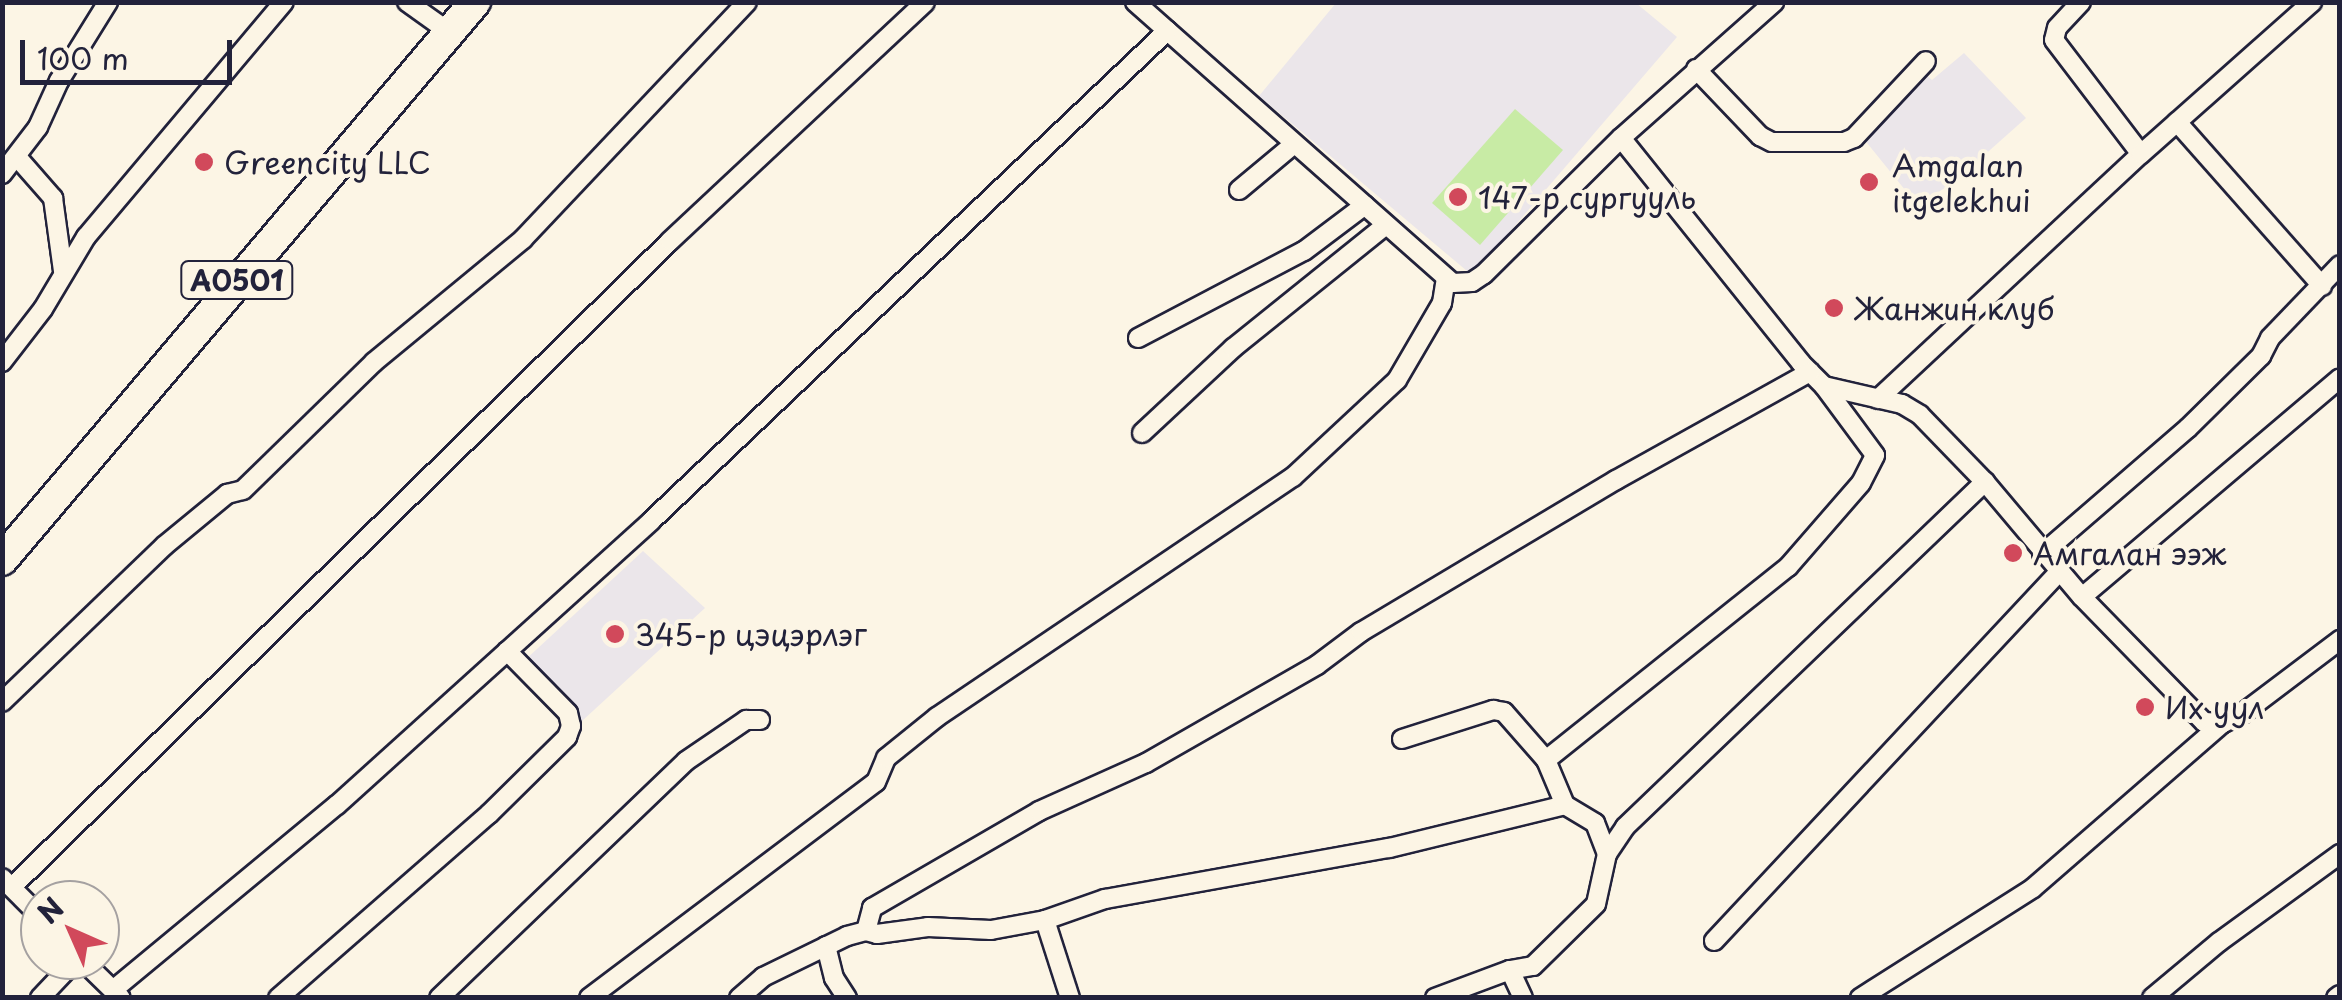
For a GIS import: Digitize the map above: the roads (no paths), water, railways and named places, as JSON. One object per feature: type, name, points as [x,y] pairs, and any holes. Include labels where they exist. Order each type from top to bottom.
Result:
[{"type":"highway","name":"A0501","points":[[2,560],[474,2]]},
{"type":"street","points":[[2,174],[38,127],[58,81],[108,2]]},
{"type":"street","points":[[2,362],[43,309],[63,271],[284,2]]},
{"type":"street","points":[[407,2],[448,32]]},
{"type":"street","points":[[2,702],[164,546],[226,494],[243,490],[374,362],[523,239],[747,2]]},
{"type":"street","points":[[7,882],[670,241],[925,2]]},
{"type":"street","points":[[1135,2],[1446,279],[1461,284],[1480,278],[1621,138],[1774,2]]},
{"type":"street","points":[[2081,2],[2057,28],[2054,40],[2141,154]]},
{"type":"street","points":[[1878,399],[1980,309],[2141,154],[2312,2]]},
{"type":"street","points":[[117,994],[337,804],[860,328],[1167,31]]},
{"type":"street","points":[[1696,69],[1760,136],[1772,142],[1844,142],[1854,138],[1926,61]]},
{"type":"street","points":[[2177,122],[2322,286]]},
{"type":"street","points":[[1546,760],[1788,567],[1861,483],[1876,455],[1621,138]]},
{"type":"street","points":[[1239,190],[1294,144]]},
{"type":"street","points":[[16,157],[53,198],[63,271]]},
{"type":"street","points":[[1138,338],[1304,251],[1365,205]]},
{"type":"street","points":[[1142,433],[1233,348],[1386,225]]},
{"type":"street","points":[[2042,554],[2188,428],[2340,265]]},
{"type":"street","points":[[589,998],[876,782],[886,758],[926,725],[1293,477],[1398,380],[1442,303],[1446,279]]},
{"type":"street","points":[[866,932],[872,908],[1039,811],[1146,764],[1616,480],[1810,372]]},
{"type":"street","points":[[2082,598],[2340,378]]},
{"type":"street","points":[[1824,386],[1902,404],[1920,414],[1985,482],[2042,554],[2181,703],[2204,722],[2223,722]]},
{"type":"street","points":[[1435,998],[1510,970],[1533,966],[1596,904],[1607,854],[1625,826],[1985,482]]},
{"type":"street","points":[[1714,941],[2059,572]]},
{"type":"street","points":[[1860,998],[2033,888],[2223,722],[2242,714],[2340,640]]},
{"type":"street","points":[[278,998],[489,814],[567,736],[571,726],[568,714],[507,651]]},
{"type":"street","points":[[1402,739],[1492,710],[1504,712],[1546,760],[1565,805],[1595,823],[1607,854]]},
{"type":"street","points":[[438,998],[686,761],[746,720],[760,720]]},
{"type":"street","points":[[739,998],[763,977],[826,946],[866,932],[877,934],[928,926],[991,930],[1044,920],[1104,899],[1389,848],[1565,805]]},
{"type":"street","points":[[2152,998],[2219,942],[2340,854]]},
{"type":"street","points":[[1044,920],[1070,998]]},
{"type":"street","points":[[826,946],[834,978],[847,998]]},
{"type":"street","points":[[1510,970],[1523,998]]},
{"type":"street","points":[[40,998],[58,980]]},
{"type":"place","name":"Greencity LLC","points":[[204,162]]},
{"type":"place","name":"Amgalan itgelekhui","points":[[1869,182]]},
{"type":"place","name":"147-р сургууль","points":[[1458,197]]},
{"type":"place","name":"Жанжин клуб","points":[[1834,308]]},
{"type":"place","name":"Амгалан ээж","points":[[2013,553]]},
{"type":"place","name":"345-р цэцэрлэг","points":[[615,634]]},
{"type":"place","name":"Их уул","points":[[2145,707]]}]
